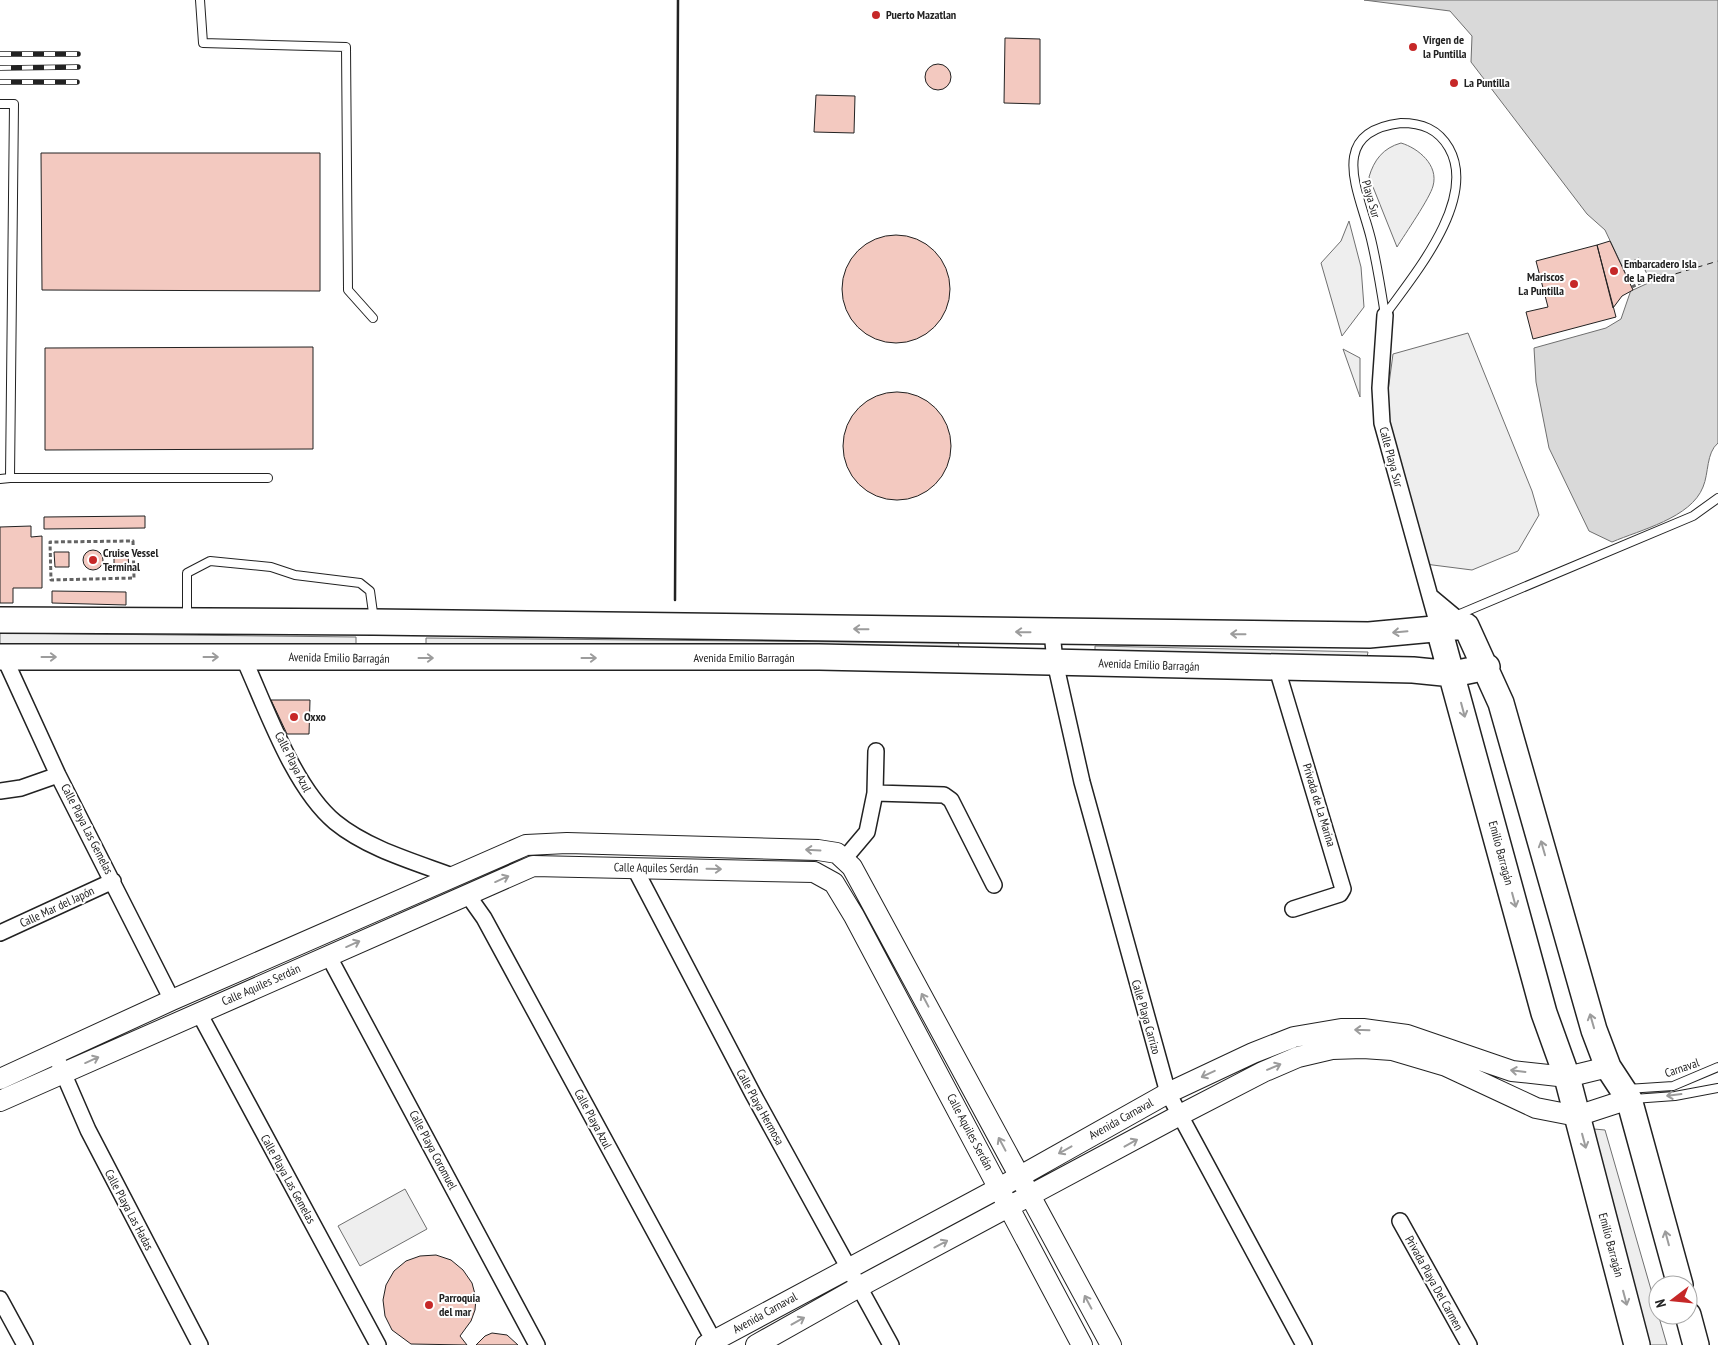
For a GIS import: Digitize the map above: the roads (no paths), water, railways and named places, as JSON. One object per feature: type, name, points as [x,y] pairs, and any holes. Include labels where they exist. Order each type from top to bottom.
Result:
[{"type":"main road","points":[[0,620],[383,622],[1369,635],[1453,624],[1487,667],[1501,703],[1594,1030],[1608,1067],[1626,1094],[1677,1275]]},
{"type":"main road","points":[[383,622],[391,658]]},
{"type":"main road","name":"Emilio Barragán","points":[[1453,624],[1453,674],[1544,1013],[1567,1077],[1578,1116],[1637,1345]]},
{"type":"main road","name":"Avenida Emilio Barragán","points":[[2,657],[819,657],[1276,669],[1413,670],[1453,674],[1487,667]]},
{"type":"main road","points":[[1691,1325],[1696,1345]]},
{"type":"street","name":"Calle Playa Sur","points":[[1385,315],[1380,388],[1382,422],[1430,596],[1453,624]]},
{"type":"street","name":"Calle Playa Carrizo","points":[[1052,632],[1055,662],[1085,792],[1168,1093],[1178,1116],[1304,1345]]},
{"type":"street","name":"Calle Playa Las Gemelas","points":[[2,657],[58,775],[114,881],[172,1000]]},
{"type":"street","name":"Calle Playa Azul","points":[[243,657],[283,746],[310,796],[334,822],[362,840],[455,877]]},
{"type":"street","name":"Privada de La Marina","points":[[1276,669],[1343,889],[1340,894],[1292,909]]},
{"type":"street","points":[[845,858],[867,832],[875,793],[876,751]]},
{"type":"street","points":[[0,791],[21,788],[58,775]]},
{"type":"street","points":[[875,793],[944,795],[951,800],[994,885]]},
{"type":"street","points":[[567,843],[567,865]]},
{"type":"street","name":"Calle Aquiles Serdán","points":[[0,1079],[172,1000],[526,845],[567,843],[818,850],[837,853],[845,858],[852,867],[1111,1345]]},
{"type":"street","name":"Calle Aquiles Serdán","points":[[0,1102],[328,955],[533,866],[567,865],[814,872],[834,883],[886,974],[1082,1345]]},
{"type":"street","name":"Calle Playa Hermosa","points":[[634,867],[753,1094],[891,1345]]},
{"type":"street","name":"Calle Mar del Japón","points":[[2,928],[114,881]]},
{"type":"street","name":"Calle Playa Azul","points":[[467,894],[484,918],[712,1344]]},
{"type":"street","name":"Calle Playa Coromuel","points":[[328,955],[537,1345]]},
{"type":"street","points":[[251,966],[259,986]]},
{"type":"street","name":"Calle Playa Las Gemelas","points":[[199,1013],[378,1345]]},
{"type":"street","name":"Avenida Carnaval","points":[[712,1344],[849,1267],[999,1188],[1168,1093],[1253,1053],[1294,1037],[1341,1029],[1363,1029],[1407,1035],[1512,1071],[1567,1077]]},
{"type":"street","name":"Avenida Carnaval","points":[[756,1345],[859,1287],[1031,1197],[1178,1116],[1263,1072],[1298,1057],[1332,1049],[1363,1048],[1392,1050],[1446,1066],[1536,1108],[1578,1116]]},
{"type":"street","name":"Calle Playa Las Hadas","points":[[55,1054],[62,1074],[88,1130],[200,1345]]},
{"type":"street","points":[[1567,1077],[1608,1067]]},
{"type":"street","points":[[1578,1116],[1626,1094]]},
{"type":"street","name":"Privada Playa Del Carmen","points":[[1400,1221],[1469,1345]]},
{"type":"street","points":[[0,1298],[25,1345]]},
{"type":"lane","points":[[200,0],[203,43],[346,47],[348,290],[373,318]]},
{"type":"lane","points":[[0,104],[14,104],[10,478]]},
{"type":"lane","name":"Playa Sur","points":[[1414,123],[1433,130],[1446,142],[1455,162],[1456,192],[1443,226],[1385,315],[1371,237],[1355,188],[1352,164],[1360,142],[1368,134],[1389,124],[1414,123]]},
{"type":"lane","points":[[0,479],[268,478]]},
{"type":"lane","points":[[1453,624],[1693,516],[1718,498]]},
{"type":"lane","points":[[187,621],[187,573],[210,561],[271,567],[295,575],[360,584],[370,591],[383,622]]},
{"type":"lane","name":"Carnaval","points":[[1626,1094],[1673,1086],[1718,1067]]},
{"type":"lane","name":"Carnaval","points":[[1626,1094],[1675,1096],[1718,1088]]},
{"type":"railway","points":[[0,54],[78,54]]},
{"type":"railway","points":[[0,68],[78,67]]},
{"type":"railway","points":[[0,82],[77,82]]},
{"type":"place","name":"Puerto Mazatlan","points":[[876,15]]},
{"type":"place","name":"Virgen de la Puntilla","points":[[1413,47]]},
{"type":"place","name":"La Puntilla","points":[[1454,83]]},
{"type":"place","name":"Embarcadero Isla de la Piedra","points":[[1614,271]]},
{"type":"place","name":"Mariscos La Puntilla","points":[[1574,284]]},
{"type":"place","name":"Cruise Vessel Terminal","points":[[93,560]]},
{"type":"place","name":"Oxxo","points":[[294,717]]},
{"type":"place","name":"Parroquia del mar","points":[[429,1305]]}]
